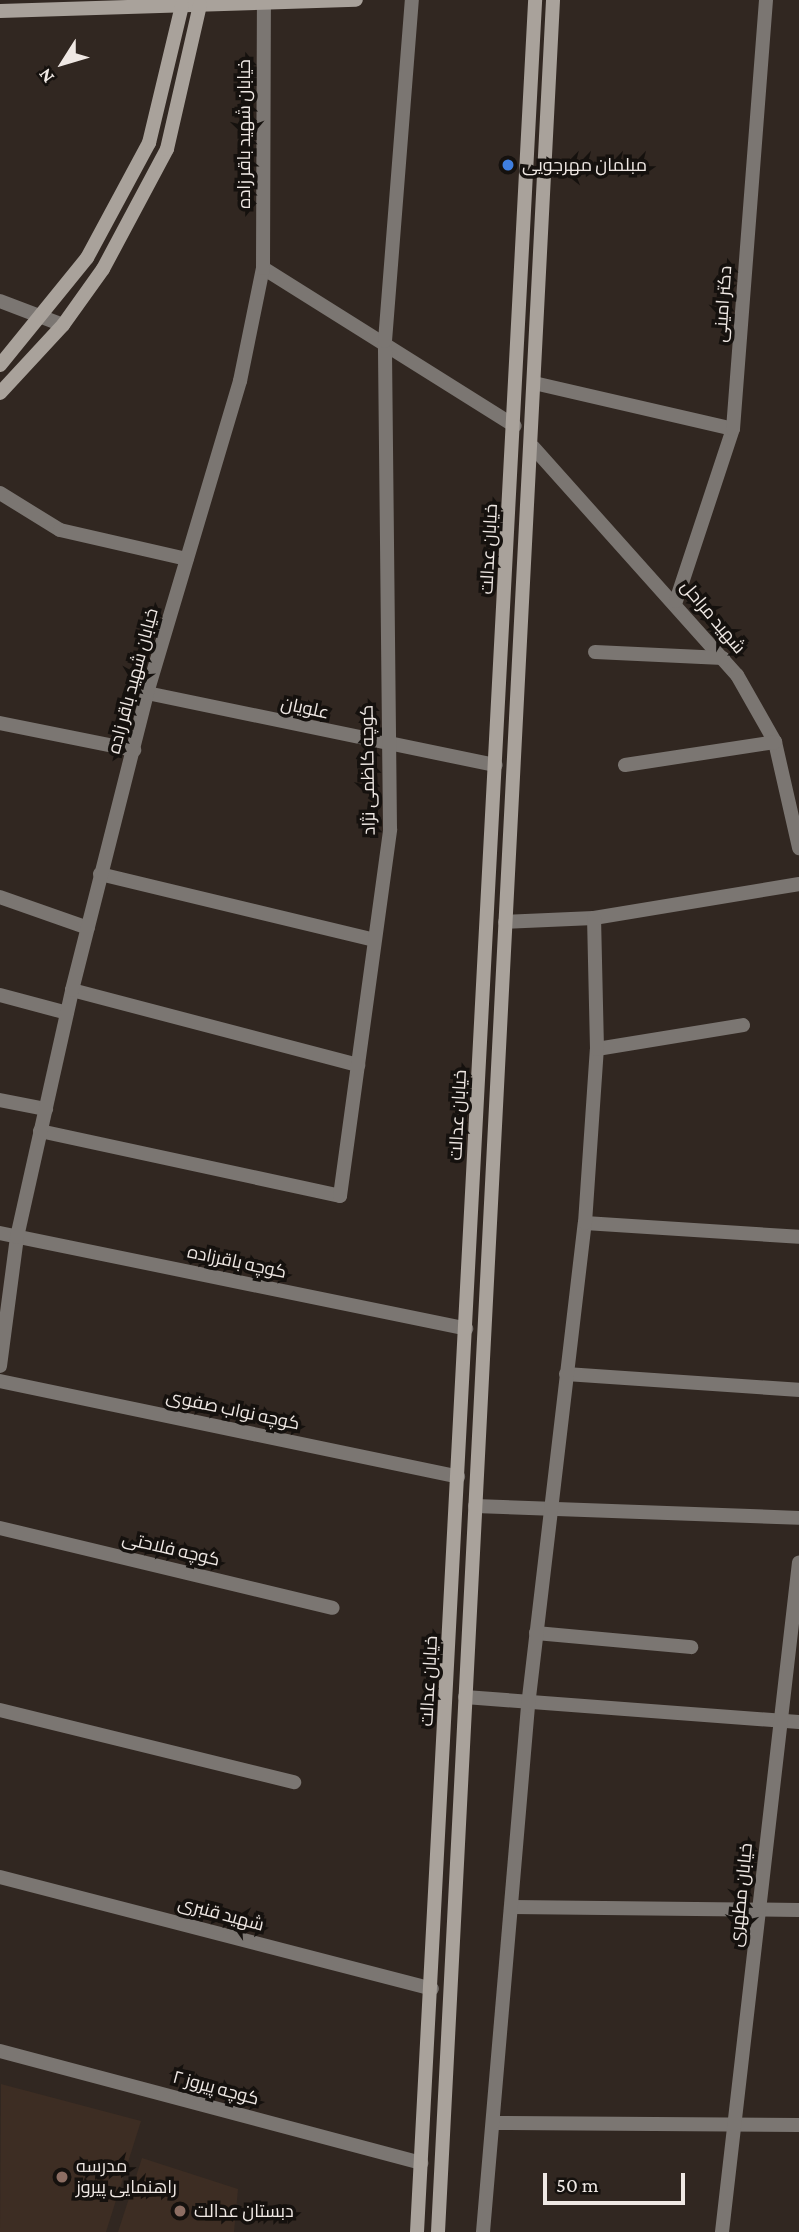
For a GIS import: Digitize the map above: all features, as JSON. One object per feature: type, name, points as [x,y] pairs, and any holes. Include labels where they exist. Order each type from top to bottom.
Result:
[{"type":"main road","points":[[0,10],[356,0]]},
{"type":"main road","name":"خیابان عدالت","points":[[417,2232],[515,426],[535,0]]},
{"type":"main road","name":"خیابان عدالت","points":[[438,2232],[505,922],[533,447],[553,0]]},
{"type":"main road","points":[[0,393],[63,325],[103,269],[167,149],[200,5]]},
{"type":"main road","points":[[0,365],[41,318],[87,258],[149,143],[181,6]]},
{"type":"street","name":"کوچه کاظمی نژاد","points":[[40,1131],[340,1196],[390,829],[386,745],[385,341],[412,0]]},
{"type":"street","name":"دکتر امینی","points":[[676,601],[733,429],[766,0]]},
{"type":"street","name":"خیابان شهید باقر زاده","points":[[0,1366],[17,1237],[72,990],[147,693],[240,381],[264,268],[264,4]]},
{"type":"street","points":[[264,268],[385,341],[515,426]]},
{"type":"street","points":[[0,301],[63,325]]},
{"type":"street","points":[[534,383],[733,429]]},
{"type":"street","name":"شهید مراحل","points":[[533,447],[676,601],[723,658],[775,742],[799,848]]},
{"type":"street","points":[[0,493],[60,530],[187,559]]},
{"type":"street","points":[[595,652],[723,658]]},
{"type":"street","name":"علویان","points":[[147,693],[386,745],[496,765]]},
{"type":"street","points":[[0,723],[134,750]]},
{"type":"street","points":[[625,765],[775,742]]},
{"type":"street","points":[[100,874],[373,940]]},
{"type":"street","points":[[505,922],[594,918],[799,884]]},
{"type":"street","points":[[0,897],[88,928]]},
{"type":"street","points":[[484,2232],[496,2123],[528,1706],[585,1223],[597,1049],[594,918]]},
{"type":"street","points":[[72,990],[358,1065]]},
{"type":"street","points":[[0,995],[67,1013]]},
{"type":"street","points":[[597,1049],[743,1025]]},
{"type":"street","points":[[0,1100],[46,1109]]},
{"type":"street","points":[[585,1223],[799,1237]]},
{"type":"street","name":"کوچه باقرزاده","points":[[0,1233],[466,1329]]},
{"type":"street","points":[[566,1374],[799,1390]]},
{"type":"street","name":"کوچه نواب صفوی","points":[[0,1381],[458,1477]]},
{"type":"street","points":[[475,1506],[550,1513],[799,1518]]},
{"type":"street","name":"کوچه فلاحتی","points":[[0,1528],[333,1608]]},
{"type":"street","name":"خیابان مطهری","points":[[722,2232],[799,1562]]},
{"type":"street","points":[[536,1633],[691,1647]]},
{"type":"street","points":[[465,1698],[528,1706],[799,1721]]},
{"type":"street","points":[[0,1710],[294,1782]]},
{"type":"street","name":"شهید قنبری","points":[[0,1877],[432,1989]]},
{"type":"street","points":[[512,1907],[799,1909]]},
{"type":"street","name":"کوچه پیروز ۲","points":[[0,2051],[421,2163]]},
{"type":"street","points":[[496,2123],[799,2125]]},
{"type":"shaded area","name":"مدرسه راهنمایی پیروز","points":[[1,2084],[141,2121],[106,2232],[0,2232]]},
{"type":"shaded area","name":"دبستان عدالت","points":[[142,2158],[238,2189],[234,2232],[118,2232]]},
{"type":"place","name":"مبلمان مهرجویی","points":[[508,165]]},
{"type":"place","name":"مدرسه راهنمایی پیروز","points":[[62,2177]]},
{"type":"place","name":"دبستان عدالت","points":[[180,2211]]}]
